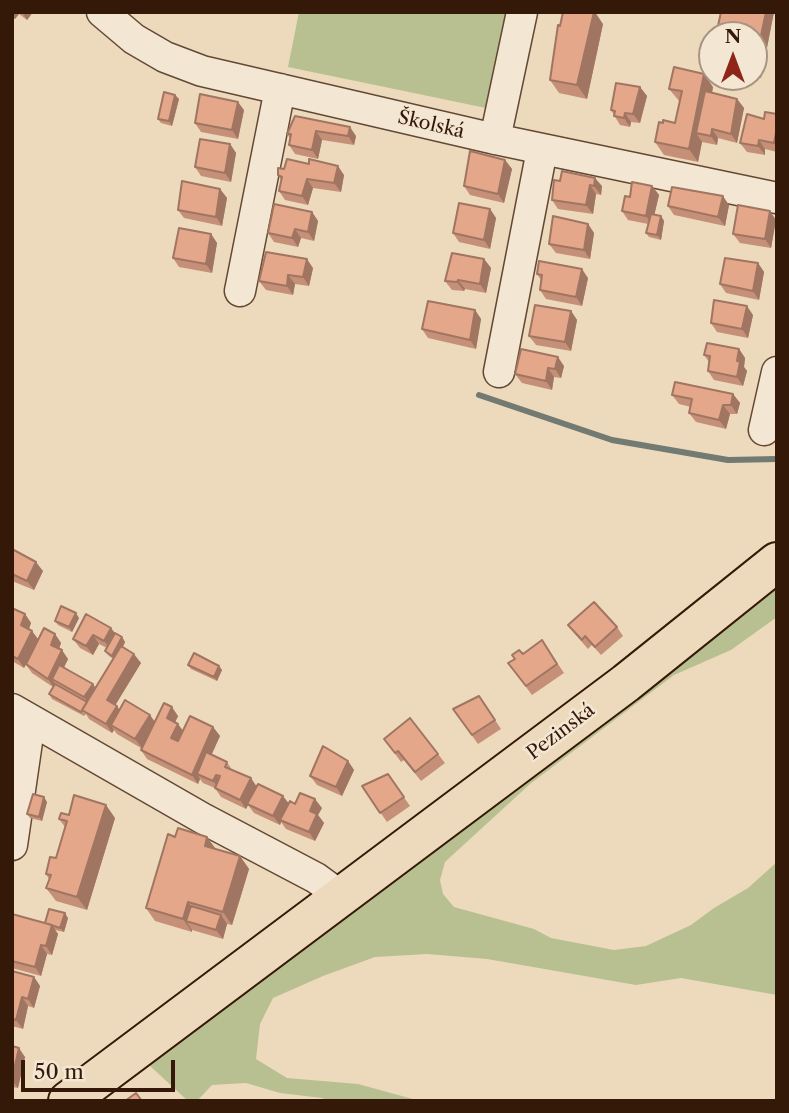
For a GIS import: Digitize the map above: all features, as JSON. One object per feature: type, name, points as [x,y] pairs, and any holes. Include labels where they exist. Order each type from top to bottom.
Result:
[{"type":"main road","name":"Pezinská","points":[[68,1101],[664,654],[777,562]]},
{"type":"street","name":"Školská","points":[[102,12],[134,39],[165,57],[202,71],[542,150],[777,198]]},
{"type":"street","points":[[495,139],[522,12]]},
{"type":"street","points":[[240,291],[280,89]]},
{"type":"street","points":[[499,372],[542,150]]},
{"type":"street","points":[[764,430],[777,372]]},
{"type":"street","points":[[12,845],[21,715],[202,818],[316,878],[342,897]]},
{"type":"green space","points":[[299,12],[506,12],[486,108],[288,67]]},
{"type":"green space","points":[[777,580],[777,617],[731,650],[674,675],[530,784],[445,862],[440,880],[443,894],[454,907],[534,929],[551,938],[614,950],[646,946],[691,925],[748,888],[777,862],[777,995],[681,978],[636,985],[487,959],[427,954],[375,957],[273,998],[260,1024],[256,1059],[287,1078],[358,1084],[420,1101],[329,1101],[280,1093],[246,1083],[212,1085],[197,1101],[188,1101],[149,1065],[314,942]]},
{"type":"building","points":[[563,12],[594,12],[577,85],[550,80],[558,25],[560,26]]},
{"type":"building","points":[[721,12],[766,12],[764,21],[719,21]]},
{"type":"building","points":[[674,67],[698,73],[698,91],[701,91],[689,149],[655,142],[659,122],[663,123],[663,120],[675,123],[682,91],[669,89]]},
{"type":"building","points":[[616,83],[640,87],[633,114],[625,113],[624,118],[614,116],[615,111],[611,110]]},
{"type":"building","points":[[705,91],[737,99],[731,134],[712,129],[711,136],[696,133]]},
{"type":"building","points":[[164,92],[175,95],[169,121],[158,119]]},
{"type":"building","points":[[200,94],[238,102],[232,130],[195,123]]},
{"type":"building","points":[[765,112],[777,114],[774,143],[759,140],[758,146],[740,143],[747,114],[764,119]]},
{"type":"building","points":[[295,116],[350,127],[348,136],[316,131],[312,150],[289,145],[291,134],[287,134]]},
{"type":"building","points":[[200,139],[230,144],[225,173],[195,167]]},
{"type":"building","points":[[470,151],[505,160],[498,194],[464,186]]},
{"type":"building","points":[[287,159],[309,164],[309,159],[338,166],[334,183],[307,179],[302,196],[279,191],[282,177],[278,175],[278,168],[284,169]]},
{"type":"building","points":[[562,171],[595,178],[594,186],[590,185],[586,205],[552,200],[554,180],[560,181]]},
{"type":"building","points":[[182,181],[220,189],[216,217],[178,210]]},
{"type":"building","points":[[632,182],[652,186],[646,216],[622,211],[625,196],[630,197]]},
{"type":"building","points":[[672,187],[723,196],[718,217],[668,206]]},
{"type":"building","points":[[459,203],[490,209],[484,240],[453,233]]},
{"type":"building","points":[[274,204],[312,212],[308,232],[295,229],[292,238],[268,233]]},
{"type":"building","points":[[738,205],[770,211],[765,239],[733,234]]},
{"type":"building","points":[[651,214],[661,216],[657,235],[646,233]]},
{"type":"building","points":[[553,216],[588,224],[584,250],[549,244]]},
{"type":"building","points":[[179,228],[211,234],[206,264],[173,258]]},
{"type":"building","points":[[266,252],[307,259],[303,277],[288,275],[287,286],[259,281]]},
{"type":"building","points":[[452,253],[484,259],[480,284],[458,280],[445,281]]},
{"type":"building","points":[[725,258],[758,263],[753,291],[720,284]]},
{"type":"building","points":[[539,261],[582,269],[576,297],[540,290],[542,275],[537,274]]},
{"type":"building","points":[[714,300],[747,306],[742,329],[711,323]]},
{"type":"building","points":[[428,301],[475,310],[470,340],[422,329]]},
{"type":"building","points":[[535,305],[571,311],[565,342],[529,336]]},
{"type":"building","points":[[707,343],[739,349],[737,377],[708,371],[710,356],[704,355]]},
{"type":"building","points":[[521,349],[558,357],[555,369],[548,368],[546,381],[515,374]]},
{"type":"building","points":[[675,382],[733,394],[731,405],[723,405],[719,420],[689,413],[692,399],[672,395]]},
{"type":"building","points":[[12,549],[36,562],[27,581],[12,574]]},
{"type":"building","points":[[594,602],[617,627],[595,647],[585,636],[582,640],[568,625]]},
{"type":"building","points":[[61,606],[76,613],[69,627],[55,621]]},
{"type":"building","points":[[14,609],[25,614],[21,625],[32,631],[18,659],[12,656]]},
{"type":"building","points":[[86,614],[111,628],[104,641],[93,635],[86,646],[73,639]]},
{"type":"building","points":[[44,628],[55,634],[51,645],[62,650],[48,679],[26,664]]},
{"type":"building","points":[[115,633],[122,637],[112,656],[105,651]]},
{"type":"building","points":[[542,640],[557,664],[526,686],[508,663],[515,659],[512,655],[519,650],[523,654]]},
{"type":"building","points":[[121,646],[134,654],[107,700],[117,706],[106,724],[82,710]]},
{"type":"building","points":[[194,653],[219,666],[214,677],[188,665]]},
{"type":"building","points":[[59,665],[93,684],[84,697],[52,679]]},
{"type":"building","points":[[55,684],[87,702],[81,712],[49,694]]},
{"type":"building","points":[[479,696],[495,720],[472,735],[453,709]]},
{"type":"building","points":[[125,700],[150,715],[135,739],[111,725]]},
{"type":"building","points":[[164,703],[172,707],[167,718],[178,724],[171,738],[178,741],[190,716],[213,727],[192,775],[141,750]]},
{"type":"building","points":[[410,718],[438,754],[415,772],[384,739]]},
{"type":"building","points":[[323,746],[348,761],[336,787],[310,776]]},
{"type":"building","points":[[206,752],[227,762],[225,767],[251,778],[240,800],[215,788],[220,776],[216,775],[213,781],[197,774]]},
{"type":"building","points":[[388,774],[404,797],[380,813],[362,786]]},
{"type":"building","points":[[258,784],[283,796],[273,816],[247,804]]},
{"type":"building","points":[[300,793],[315,799],[310,811],[317,814],[309,832],[280,820],[290,801],[295,804]]},
{"type":"building","points":[[33,794],[44,797],[39,817],[27,814]]},
{"type":"building","points":[[74,795],[106,805],[77,897],[46,888],[51,875],[46,874],[50,857],[56,858],[67,821],[59,819],[61,813],[69,815]]},
{"type":"building","points":[[178,828],[207,837],[205,846],[240,856],[223,912],[188,902],[183,919],[146,908],[168,834],[175,837]]},
{"type":"building","points":[[191,906],[221,915],[216,930],[186,921]]},
{"type":"building","points":[[49,909],[65,913],[60,928],[45,923]]},
{"type":"building","points":[[12,914],[52,925],[46,946],[41,945],[35,967],[12,961]]},
{"type":"building","points":[[12,971],[34,977],[28,999],[22,997],[16,1020],[12,1019]]},
{"type":"building","points":[[12,1046],[19,1048],[12,1078]]},
{"type":"building","points":[[136,1093],[142,1101],[125,1101]]},
{"type":"waterway","points":[[479,395],[612,440],[728,460],[777,459]]}]
